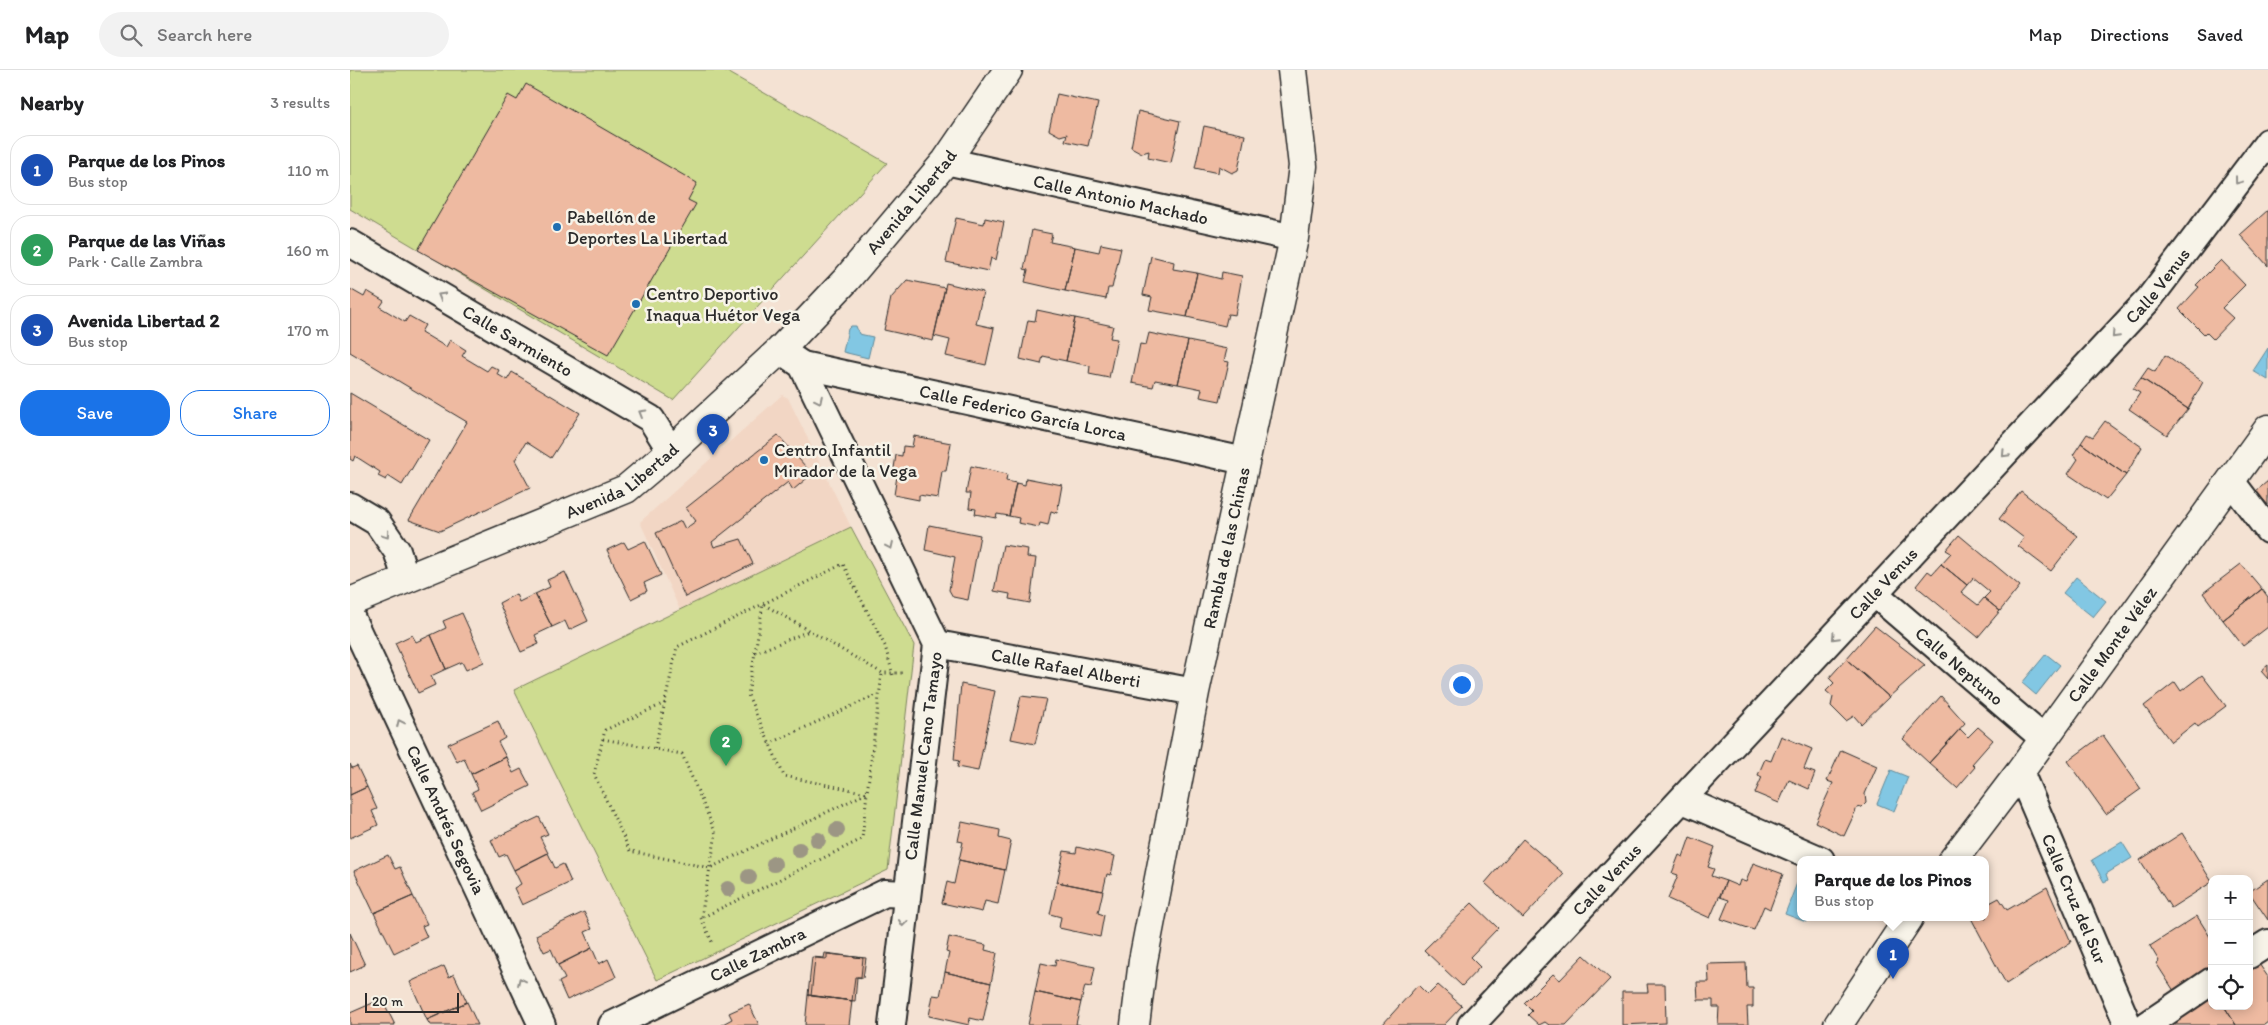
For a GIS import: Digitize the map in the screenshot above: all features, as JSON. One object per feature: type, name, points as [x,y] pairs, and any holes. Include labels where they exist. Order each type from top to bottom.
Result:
[{"type":"street","name":"Avenida Libertad","points":[[350,602],[626,489],[671,451],[780,350],[846,280],[946,161],[1008,70]]},
{"type":"street","name":"Rambla de las Chinas","points":[[1135,1025],[1143,960],[1195,692],[1294,238],[1303,166],[1292,70]]},
{"type":"street","name":"Calle Venus","points":[[1480,1021],[2149,299],[2268,142]]},
{"type":"street","name":"Calle Antonio Machado","points":[[946,161],[1294,238]]},
{"type":"street","name":"Calle Sarmiento","points":[[350,244],[651,419],[671,451]]},
{"type":"street","points":[[780,350],[802,364]]},
{"type":"street","name":"Calle Federico García Lorca","points":[[802,364],[1245,461]]},
{"type":"street","name":"Calle Manuel Cano Tamayo","points":[[802,364],[937,644],[892,1025]]},
{"type":"street","name":"Calle Monte Vélez","points":[[1956,856],[2020,772],[2268,429]]},
{"type":"street","points":[[2231,481],[2268,530]]},
{"type":"street","points":[[350,506],[377,522],[397,551],[406,578]]},
{"type":"street","name":"Calle Neptuno","points":[[1875,594],[2044,739]]},
{"type":"street","name":"Calle Andrés Segovia","points":[[350,615],[542,1025]]},
{"type":"street","name":"Calle Rafael Alberti","points":[[937,644],[1195,692]]},
{"type":"street","name":"Calle Cruz del Sur","points":[[2020,772],[2128,1025]]},
{"type":"street","points":[[1683,800],[1813,856]]},
{"type":"street","name":"Calle Zambra","points":[[612,1025],[884,893],[906,894]]},
{"type":"street","points":[[1844,1022],[1908,921]]},
{"type":"street","points":[[2147,1025],[2208,984]]},
{"type":"path","points":[[655,748],[677,647],[843,564],[886,646],[893,675]]},
{"type":"path","points":[[763,604],[882,673],[893,675],[910,673]]},
{"type":"path","points":[[763,604],[748,695],[784,776],[867,793]]},
{"type":"path","points":[[755,653],[810,631]]},
{"type":"path","points":[[701,918],[862,839],[882,673]]},
{"type":"path","points":[[770,744],[879,693]]},
{"type":"path","points":[[665,703],[605,730],[594,774],[630,851],[710,868],[867,793]]},
{"type":"path","points":[[603,739],[682,754],[716,834],[701,918],[717,952]]},
{"type":"shaded area","name":"Centro Infantil Mirador de la Vega","points":[[782,395],[788,398],[851,527],[680,610],[640,522]]},
{"type":"green space","name":"Centro Deportivo Inaqua Huétor Vega","points":[[350,70],[724,70],[887,163],[673,400],[350,209]]},
{"type":"green space","points":[[851,527],[914,645],[888,870],[657,980],[514,690]]},
{"type":"water","points":[[851,326],[856,326],[859,334],[873,337],[868,358],[843,352],[848,329]]},
{"type":"water","points":[[2268,348],[2268,380],[2253,371]]},
{"type":"water","points":[[2076,577],[2106,601],[2093,617],[2063,593]]},
{"type":"water","points":[[2046,654],[2060,665],[2036,695],[2022,683]]},
{"type":"water","points":[[1891,770],[1908,777],[1894,811],[1877,804]]},
{"type":"water","points":[[2122,842],[2132,858],[2106,874],[2108,880],[2104,882],[2092,860]]},
{"type":"water","points":[[1797,883],[1797,919],[1785,914]]},
{"type":"building","name":"Pabellón de Deportes La Libertad","points":[[526,84],[697,183],[688,200],[696,204],[608,355],[418,250],[508,95],[517,100]]},
{"type":"building","points":[[1057,94],[1098,103],[1088,146],[1065,141],[1067,134],[1060,136],[1049,130]]},
{"type":"building","points":[[1138,111],[1180,121],[1171,163],[1148,158],[1149,151],[1142,153],[1131,147]]},
{"type":"building","points":[[1204,126],[1245,135],[1238,170],[1232,173],[1219,166],[1218,173],[1195,168]]},
{"type":"building","points":[[2268,210],[2268,266],[2240,235]]},
{"type":"building","points":[[956,218],[984,224],[985,218],[1004,222],[996,260],[991,258],[988,271],[946,262]]},
{"type":"building","points":[[1032,230],[1052,234],[1050,242],[1075,247],[1065,291],[1025,282],[1028,270],[1024,269]]},
{"type":"building","points":[[1101,244],[1121,248],[1112,288],[1108,288],[1106,299],[1065,291],[1075,247],[1099,252]]},
{"type":"building","points":[[1151,256],[1174,262],[1173,269],[1197,273],[1187,317],[1149,310],[1152,297],[1143,295]]},
{"type":"building","points":[[2221,260],[2245,285],[2222,308],[2233,318],[2213,339],[2206,332],[2204,334],[2179,309],[2199,287],[2196,285]]},
{"type":"building","points":[[1222,272],[1242,276],[1235,315],[1228,314],[1225,326],[1187,317],[1197,273],[1221,279]]},
{"type":"building","points":[[907,280],[945,288],[933,341],[884,330],[891,298]]},
{"type":"building","points":[[946,283],[983,292],[976,324],[994,328],[986,365],[946,356],[950,340],[934,336]]},
{"type":"building","points":[[350,289],[364,297],[367,291],[384,301],[380,307],[405,322],[409,316],[425,325],[421,332],[446,347],[450,340],[466,350],[462,356],[487,371],[491,366],[499,370],[497,374],[507,380],[512,372],[580,413],[551,458],[526,442],[515,460],[530,488],[440,531],[409,520],[467,422],[350,352]]},
{"type":"building","points":[[1037,310],[1075,318],[1066,361],[1043,356],[1041,364],[1020,359],[1028,320],[1035,321]]},
{"type":"building","points":[[1075,318],[1113,326],[1110,338],[1117,339],[1109,378],[1089,374],[1090,366],[1066,361]]},
{"type":"building","points":[[1149,333],[1188,341],[1178,384],[1155,380],[1153,387],[1132,383],[1140,344],[1146,345]]},
{"type":"building","points":[[1188,341],[1227,349],[1224,361],[1229,362],[1220,401],[1200,397],[1202,389],[1178,384]]},
{"type":"building","points":[[2165,355],[2203,382],[2188,409],[2141,378],[2148,368],[2155,372]]},
{"type":"building","points":[[2141,378],[2188,409],[2167,435],[2129,409],[2140,393],[2133,389]]},
{"type":"building","points":[[350,393],[429,440],[402,485],[388,476],[386,480],[378,476],[380,472],[355,456],[353,461],[350,459]]},
{"type":"building","points":[[2105,421],[2142,447],[2126,475],[2081,443],[2087,434],[2093,437]]},
{"type":"building","points":[[778,435],[812,474],[793,490],[788,482],[712,542],[714,547],[741,539],[753,564],[685,597],[656,533],[681,521],[685,529],[696,521],[686,508]]},
{"type":"building","points":[[914,436],[951,443],[946,471],[942,471],[938,498],[919,495],[919,500],[894,495],[897,476],[893,475],[896,455],[902,456],[903,446],[912,447]]},
{"type":"building","points":[[2081,443],[2126,475],[2106,500],[2068,474],[2078,459],[2073,455]]},
{"type":"building","points":[[971,466],[1007,474],[1006,481],[1016,483],[1009,516],[997,514],[996,518],[975,514],[976,509],[969,508],[971,493],[966,493]]},
{"type":"building","points":[[1026,478],[1062,485],[1057,513],[1051,511],[1048,525],[1040,523],[1039,527],[1018,523],[1019,518],[1009,516],[1016,483],[1025,485]]},
{"type":"building","points":[[2268,481],[2268,505],[2256,491]]},
{"type":"building","points":[[2021,491],[2078,536],[2051,571],[2018,546],[2024,538],[1999,519]]},
{"type":"building","points":[[929,525],[980,535],[968,600],[953,597],[949,590],[955,557],[925,550]]},
{"type":"building","points":[[1959,535],[2020,586],[2000,611],[1984,598],[1990,592],[1973,578],[1967,585],[1941,564],[1951,553],[1946,550]]},
{"type":"building","points":[[645,541],[661,575],[644,583],[647,591],[631,599],[607,550],[624,542],[628,549]]},
{"type":"building","points":[[1003,545],[1028,549],[1027,557],[1036,558],[1030,603],[1009,599],[1010,594],[994,591]]},
{"type":"building","points":[[1941,564],[1967,585],[1961,592],[1978,605],[1984,598],[2000,611],[1978,637],[1916,586],[1928,571],[1932,574]]},
{"type":"building","points":[[2241,564],[2262,589],[2223,620],[2203,593]]},
{"type":"building","points":[[565,572],[588,621],[569,630],[565,621],[552,627],[535,594],[550,587],[547,580]]},
{"type":"building","points":[[2262,589],[2268,597],[2268,627],[2243,646],[2223,620]]},
{"type":"building","points":[[516,594],[519,602],[535,594],[552,627],[535,635],[539,644],[521,652],[499,603]]},
{"type":"building","points":[[462,613],[484,662],[466,670],[462,662],[446,669],[431,635],[446,628],[443,621]]},
{"type":"building","points":[[1875,626],[1925,665],[1889,697],[1846,659]]},
{"type":"building","points":[[412,635],[416,642],[431,635],[446,669],[431,676],[435,685],[418,693],[395,643]]},
{"type":"building","points":[[1846,659],[1889,697],[1861,724],[1854,716],[1846,721],[1831,706],[1833,697],[1826,691],[1834,683],[1829,678]]},
{"type":"building","points":[[2268,665],[2268,679],[2261,671]]},
{"type":"building","points":[[2202,675],[2226,706],[2198,727],[2195,723],[2171,742],[2144,706],[2175,682],[2181,691]]},
{"type":"building","points":[[961,684],[995,691],[978,771],[957,767],[959,761],[954,760]]},
{"type":"building","points":[[1021,696],[1046,699],[1035,744],[1011,739]]},
{"type":"building","points":[[1941,696],[1965,723],[1929,763],[1903,739]]},
{"type":"building","points":[[498,721],[505,738],[498,742],[506,757],[471,774],[464,758],[457,762],[448,744]]},
{"type":"building","points":[[1978,727],[1993,740],[1972,764],[1975,767],[1957,788],[1929,763],[1960,729],[1968,737]]},
{"type":"building","points":[[2103,735],[2141,789],[2106,814],[2068,761]]},
{"type":"building","points":[[1781,736],[1812,749],[1804,769],[1815,773],[1809,789],[1789,780],[1779,803],[1755,793],[1762,777],[1758,775],[1765,759],[1771,761]]},
{"type":"building","points":[[1841,750],[1877,766],[1865,794],[1866,803],[1862,807],[1857,808],[1844,836],[1815,822],[1833,783],[1827,781]]},
{"type":"building","points":[[506,757],[513,773],[521,769],[530,786],[481,810],[472,792],[478,789],[471,774]]},
{"type":"building","points":[[350,764],[352,768],[357,766],[367,787],[350,795]]},
{"type":"building","points":[[367,787],[377,809],[372,811],[378,825],[350,838],[350,795]]},
{"type":"building","points":[[539,817],[548,834],[540,837],[548,853],[514,870],[506,854],[499,857],[491,840]]},
{"type":"building","points":[[962,822],[1000,830],[999,838],[1011,841],[1005,870],[959,860],[963,842],[958,841]]},
{"type":"building","points":[[2182,833],[2208,875],[2208,885],[2171,908],[2140,860]]},
{"type":"building","points":[[1690,837],[1715,847],[1708,867],[1714,869],[1711,876],[1726,881],[1710,918],[1668,899],[1678,875],[1672,873],[1679,855],[1683,857]]},
{"type":"building","points":[[1523,839],[1564,874],[1523,918],[1485,883]]},
{"type":"building","points":[[1077,847],[1115,856],[1111,875],[1107,874],[1103,891],[1057,882],[1064,851],[1076,853]]},
{"type":"building","points":[[548,853],[555,868],[563,864],[571,882],[522,905],[514,888],[521,884],[514,870]]},
{"type":"building","points":[[388,855],[395,869],[400,867],[413,896],[374,913],[354,871]]},
{"type":"building","points":[[959,860],[1005,870],[998,904],[985,901],[982,912],[942,903],[947,882],[954,884]]},
{"type":"building","points":[[1753,863],[1783,874],[1770,909],[1764,906],[1754,930],[1721,919],[1729,900],[1720,897],[1726,881],[1738,886],[1740,880],[1746,882]]},
{"type":"building","points":[[2268,879],[2268,920],[2253,898],[2253,889]]},
{"type":"building","points":[[1057,882],[1103,891],[1098,913],[1104,915],[1100,937],[1059,928],[1061,917],[1050,914]]},
{"type":"building","points":[[2047,887],[2071,942],[2006,984],[1973,921],[1989,921],[1989,903],[1999,898],[2007,910]]},
{"type":"building","points":[[413,896],[427,924],[422,926],[427,937],[394,953],[374,913]]},
{"type":"building","points":[[1472,903],[1498,928],[1470,957],[1480,967],[1462,986],[1424,950]]},
{"type":"building","points":[[584,912],[592,929],[585,932],[592,948],[558,965],[551,949],[544,952],[536,935]]},
{"type":"building","points":[[2197,916],[2208,934],[2208,973],[2176,994],[2156,963],[2159,961],[2150,946]]},
{"type":"building","points":[[350,933],[365,965],[350,972]]},
{"type":"building","points":[[949,937],[986,945],[985,950],[997,953],[991,983],[945,972],[949,953],[946,952]]},
{"type":"building","points":[[592,948],[599,964],[608,959],[616,977],[567,1000],[559,982],[565,979],[558,965]]},
{"type":"building","points":[[825,953],[863,958],[861,977],[855,977],[852,1001],[808,995],[812,957],[824,958]]},
{"type":"building","points":[[827,954],[866,958],[863,978],[857,977],[855,1001],[811,996],[815,958],[827,959]]},
{"type":"building","points":[[1584,955],[1610,979],[1566,1025],[1549,1025],[1545,1022],[1539,1025],[1528,1015],[1532,1011],[1524,1003],[1553,974],[1560,980]]},
{"type":"building","points":[[1056,959],[1095,967],[1091,987],[1085,986],[1081,1002],[1035,992],[1041,963],[1055,966]]},
{"type":"building","points":[[2257,961],[2268,977],[2268,1022],[2264,1025],[2236,1025],[2227,1010],[2253,1010],[2253,964]]},
{"type":"building","points":[[1746,963],[1747,988],[1753,988],[1753,1007],[1747,1007],[1748,1025],[1718,1025],[1719,1007],[1713,1007],[1713,1000],[1698,1000],[1697,982],[1709,982],[1708,964]]},
{"type":"building","points":[[444,966],[449,977],[454,974],[467,1002],[427,1020],[410,982]]},
{"type":"building","points":[[945,972],[991,983],[983,1021],[970,1018],[969,1025],[929,1016],[933,995],[940,996]]},
{"type":"building","points":[[1647,984],[1665,984],[1666,1023],[1622,1025],[1622,992],[1648,992]]},
{"type":"building","points":[[1418,985],[1428,995],[1438,985],[1462,1006],[1444,1025],[1384,1025],[1383,1024]]},
{"type":"building","points":[[1035,992],[1081,1002],[1076,1024],[1080,1025],[1028,1025]]},
{"type":"building","points":[[808,995],[852,1001],[849,1025],[805,1025]]},
{"type":"building","points":[[2208,995],[2208,1010],[2227,1010],[2236,1025],[2161,1025]]},
{"type":"building","points":[[382,999],[395,1025],[350,1025],[350,1013]]},
{"type":"building","points":[[467,1002],[478,1025],[430,1025],[427,1020]]},
{"type":"building","points":[[749,1004],[759,1025],[721,1025],[732,1019],[729,1013]]},
{"type":"place","name":"Pabellón de Deportes La Libertad","points":[[557,227]]},
{"type":"place","name":"Centro Deportivo Inaqua Huétor Vega","points":[[636,304]]},
{"type":"place","name":"Avenida Libertad 2","points":[[713,455]]},
{"type":"place","name":"Centro Infantil Mirador de la Vega","points":[[764,460]]},
{"type":"place","name":"Parque de las Viñas","points":[[726,766]]},
{"type":"place","name":"Parque de los Pinos","points":[[1893,979]]}]
